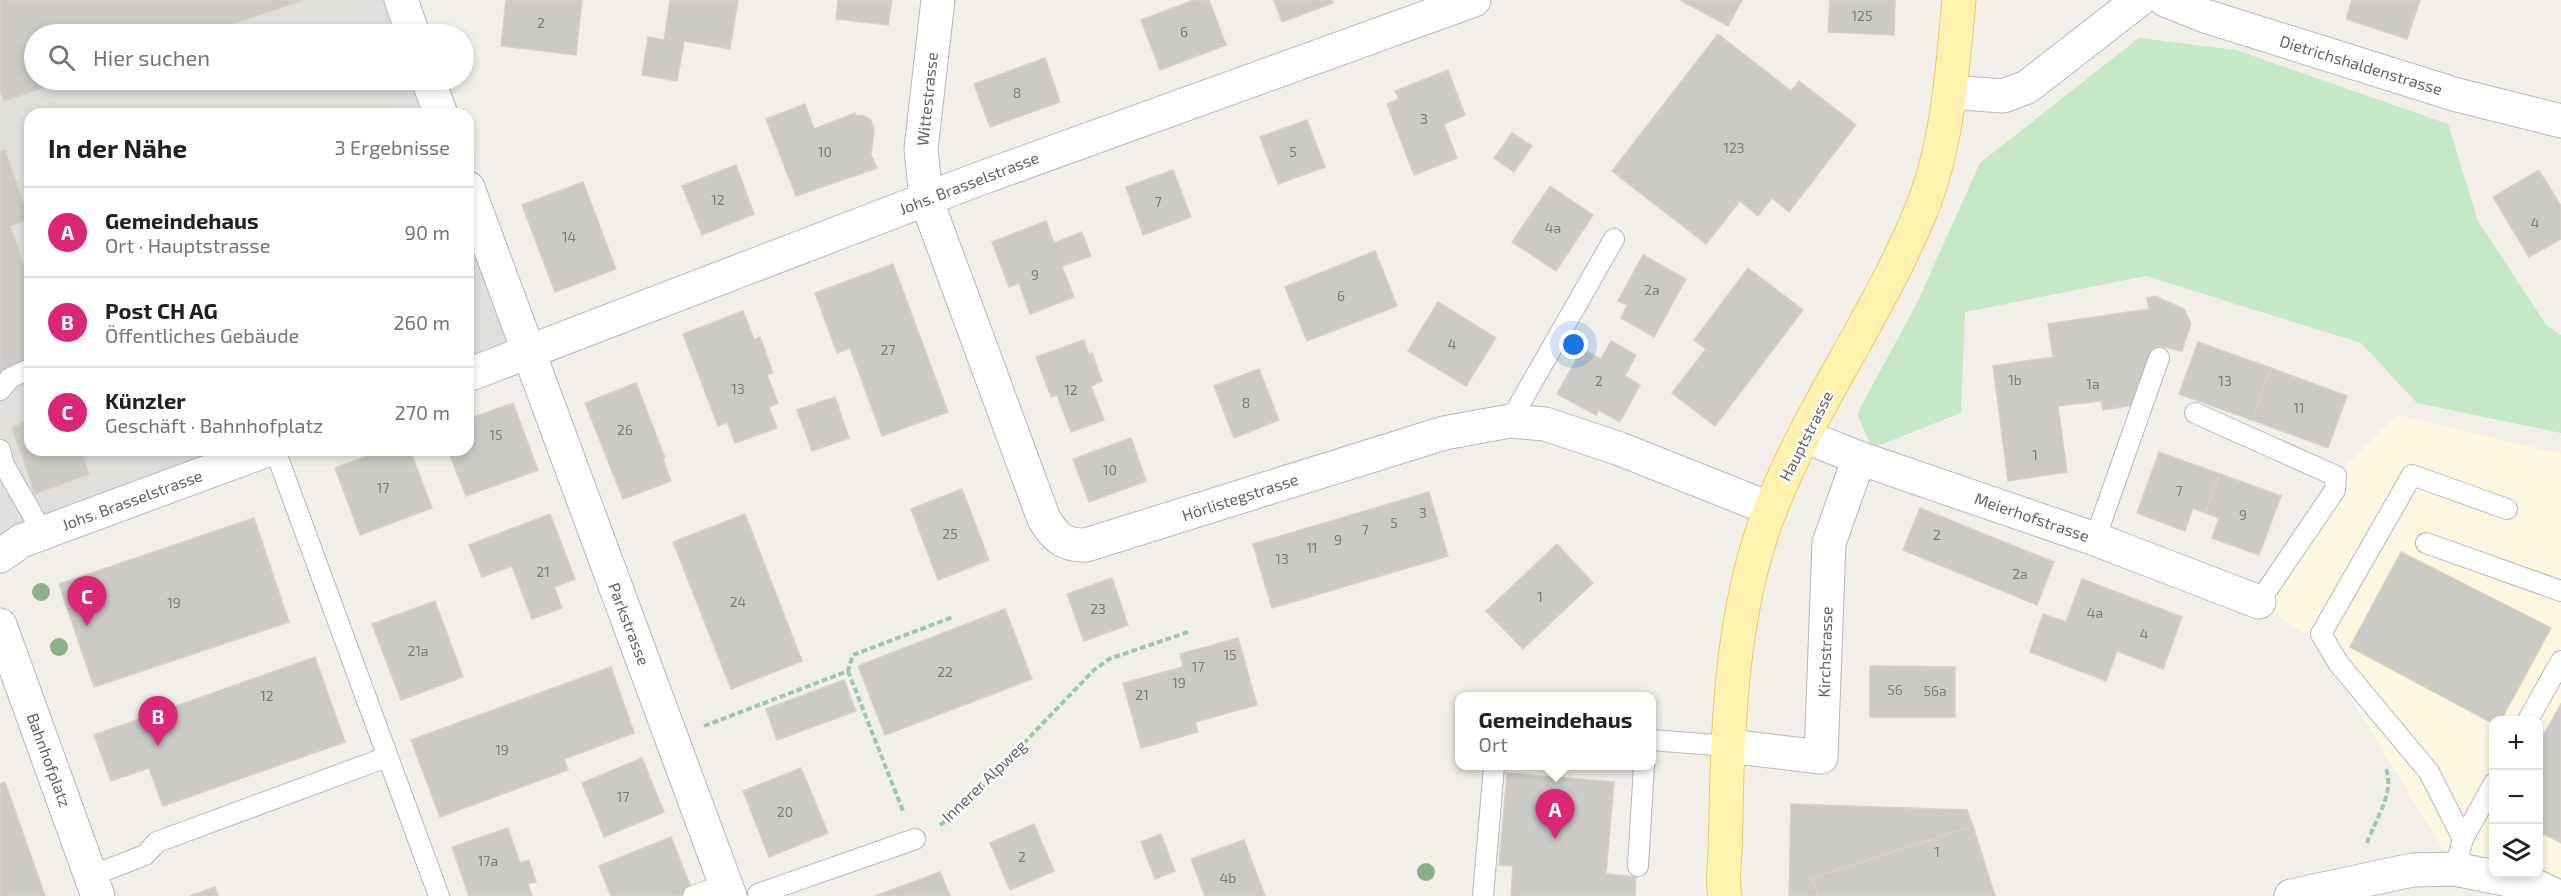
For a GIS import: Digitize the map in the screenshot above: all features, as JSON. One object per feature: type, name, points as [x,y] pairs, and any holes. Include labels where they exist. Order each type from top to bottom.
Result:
[{"type":"main road","name":"Hauptstrasse","points":[[1723,894],[1728,746],[1738,639],[1750,572],[1771,509],[1804,436],[1898,262],[1920,212],[1939,159],[1950,92],[1959,0]]},
{"type":"street","points":[[400,0],[409,24]]},
{"type":"street","name":"Wittestrasse","points":[[926,199],[921,149],[938,0]]},
{"type":"street","name":"Johs. Brasselstrasse","points":[[474,373],[1438,6],[1474,0]]},
{"type":"street","points":[[1950,92],[2003,96],[2027,87],[2139,0]]},
{"type":"street","name":"Dietrichshaldenstrasse","points":[[2165,0],[2205,16],[2457,95],[2561,121]]},
{"type":"street","points":[[433,90],[439,108]]},
{"type":"street","name":"Hörlistegstrasse","points":[[926,199],[1044,519],[1063,543],[1086,545],[1444,433],[1510,421],[1545,424],[1620,449],[1771,509]]},
{"type":"street","name":"Parkstrasse","points":[[474,204],[728,890]]},
{"type":"street","name":"Meierhofstrasse","points":[[1804,436],[1859,458],[2095,539],[2259,602]]},
{"type":"street","name":"Johs. Brasselstrasse","points":[[0,556],[21,541],[251,456]]},
{"type":"street","name":"Kirchstrasse","points":[[1728,746],[1821,757],[1828,543],[1859,458]]},
{"type":"street","name":"Bahnhofplatz","points":[[0,625],[94,886]]},
{"type":"street","points":[[2291,896],[2412,870],[2459,854],[2502,887],[2533,885],[2557,896]]},
{"type":"lane","points":[[1510,421],[1614,239]]},
{"type":"lane","points":[[2095,539],[2159,357]]},
{"type":"lane","points":[[0,390],[10,378],[24,372]]},
{"type":"lane","points":[[2195,413],[2336,476],[2335,490],[2259,602]]},
{"type":"lane","points":[[0,450],[4,465],[43,533]]},
{"type":"lane","points":[[277,456],[439,896]]},
{"type":"lane","points":[[2459,854],[2429,772],[2338,664],[2321,634],[2412,475],[2507,509]]},
{"type":"lane","points":[[2426,543],[2561,591]]},
{"type":"lane","points":[[2530,716],[2561,660]]},
{"type":"lane","points":[[1656,740],[1728,746]]},
{"type":"lane","points":[[94,886],[145,855],[157,842],[387,757]]},
{"type":"lane","points":[[1482,896],[1494,770]]},
{"type":"lane","points":[[1638,866],[1644,770]]},
{"type":"lane","points":[[2459,854],[2489,791]]},
{"type":"lane","points":[[759,896],[915,840]]},
{"type":"lane","points":[[693,896],[728,890]]},
{"type":"path","points":[[915,840],[849,671],[853,655],[953,617]]},
{"type":"path","name":"Innerer Alpweg","points":[[915,840],[954,815],[1094,670],[1109,660],[1188,632]]},
{"type":"path","points":[[672,738],[849,671]]},
{"type":"shaded area","points":[[0,0],[401,0],[409,24],[24,24],[24,90],[432,90],[439,108],[24,108],[24,456],[252,456],[0,556]]},
{"type":"shaded area","points":[[474,204],[528,353],[474,373]]},
{"type":"shaded area","points":[[2397,415],[2561,454],[2561,896],[2490,878],[2543,878],[2543,716],[2489,716],[2489,878],[2455,869],[2316,641],[2259,602],[2336,476]]},
{"type":"green space","points":[[2139,38],[2236,50],[2448,124],[2478,221],[2547,326],[2561,335],[2561,433],[2417,403],[2361,343],[2146,276],[1965,312],[1961,413],[1872,448],[1857,414],[1918,301],[1980,163]]},
{"type":"building","points":[[0,0],[304,0],[232,24],[24,24],[24,90],[38,90],[4,101],[0,90]]},
{"type":"building","points":[[506,0],[582,0],[576,55],[501,46]]},
{"type":"building","points":[[670,0],[738,0],[730,49],[684,41],[677,81],[642,75],[648,37],[664,40]]},
{"type":"building","points":[[838,0],[892,0],[888,25],[836,19]]},
{"type":"building","points":[[1194,0],[1209,0],[1226,45],[1160,70],[1141,20]]},
{"type":"building","points":[[1274,0],[1332,0],[1333,3],[1282,22]]},
{"type":"building","points":[[1680,0],[1742,0],[1728,26]]},
{"type":"building","points":[[1830,0],[1895,0],[1894,35],[1828,32]]},
{"type":"building","points":[[2352,0],[2420,0],[2407,39],[2346,19]]},
{"type":"building","points":[[1718,34],[1791,91],[1799,81],[1856,125],[1789,212],[1772,198],[1758,216],[1740,201],[1706,244],[1612,171]]},
{"type":"building","points":[[1045,58],[1060,102],[990,127],[974,84]]},
{"type":"building","points":[[1448,70],[1465,115],[1444,124],[1457,158],[1414,175],[1387,104],[1399,99],[1395,91]]},
{"type":"building","points":[[805,104],[814,129],[855,113],[856,116],[862,115],[871,120],[874,130],[871,155],[877,168],[796,196],[766,119]]},
{"type":"building","points":[[1307,120],[1325,167],[1278,184],[1260,137]]},
{"type":"building","points":[[1512,133],[1532,146],[1514,172],[1494,158]]},
{"type":"building","points":[[5,150],[24,205],[24,221],[10,226],[24,266],[24,364],[0,372],[0,152]]},
{"type":"building","points":[[736,165],[754,214],[702,235],[682,186]]},
{"type":"building","points":[[1173,170],[1191,217],[1143,235],[1126,187]]},
{"type":"building","points":[[2539,170],[2561,206],[2561,239],[2529,257],[2493,197]]},
{"type":"building","points":[[583,182],[616,269],[555,292],[522,205]]},
{"type":"building","points":[[1550,186],[1593,215],[1556,271],[1512,242]]},
{"type":"building","points":[[1046,221],[1054,243],[1082,232],[1091,256],[1062,266],[1074,297],[1030,314],[1019,283],[1009,287],[992,242]]},
{"type":"building","points":[[1375,251],[1397,306],[1307,341],[1285,287]]},
{"type":"building","points":[[1643,255],[1686,279],[1654,337],[1621,318],[1627,305],[1618,301]]},
{"type":"building","points":[[893,264],[948,412],[882,436],[850,348],[837,353],[815,293]]},
{"type":"building","points":[[1748,268],[1803,310],[1715,426],[1672,393],[1706,349],[1694,340]]},
{"type":"building","points":[[2155,296],[2184,309],[2191,323],[2182,351],[2159,346],[2134,405],[2103,410],[2101,401],[2058,406],[2067,472],[2008,481],[1993,366],[2053,357],[2048,324],[2149,309],[2147,298]]},
{"type":"building","points":[[1438,302],[1496,338],[1466,386],[1408,351]]},
{"type":"building","points":[[743,311],[754,340],[760,337],[773,373],[767,375],[778,403],[769,407],[777,428],[735,443],[727,422],[718,426],[683,334]]},
{"type":"building","points":[[1084,340],[1089,355],[1092,353],[1102,381],[1091,386],[1104,420],[1071,432],[1057,395],[1051,397],[1036,357]]},
{"type":"building","points":[[1611,341],[1636,355],[1625,376],[1640,385],[1620,422],[1599,410],[1596,415],[1557,394],[1582,349],[1601,359]]},
{"type":"building","points":[[2198,342],[2271,368],[2252,420],[2179,394]]},
{"type":"building","points":[[2271,368],[2347,396],[2328,448],[2252,420]]},
{"type":"building","points":[[1259,369],[1279,420],[1234,438],[1214,386]]},
{"type":"building","points":[[636,383],[665,458],[663,459],[671,481],[623,499],[585,403]]},
{"type":"building","points":[[835,397],[849,438],[812,451],[797,410]]},
{"type":"building","points":[[513,403],[538,470],[466,496],[450,456],[474,456],[474,417]]},
{"type":"building","points":[[24,423],[24,456],[83,456],[89,474],[35,494],[12,427]]},
{"type":"building","points":[[1131,438],[1146,481],[1089,502],[1073,459]]},
{"type":"building","points":[[2159,452],[2220,474],[2205,513],[2193,508],[2185,531],[2137,513]]},
{"type":"building","points":[[367,456],[412,456],[432,508],[360,535],[335,468]]},
{"type":"building","points":[[2220,474],[2281,496],[2259,555],[2212,538],[2219,518],[2205,513]]},
{"type":"building","points":[[962,489],[989,560],[938,580],[911,509]]},
{"type":"building","points":[[1429,492],[1448,556],[1272,608],[1253,544]]},
{"type":"building","points":[[1920,508],[2054,562],[2037,605],[1903,550]]},
{"type":"building","points":[[550,514],[575,579],[554,587],[562,608],[532,619],[512,566],[482,577],[469,545]]},
{"type":"building","points":[[745,514],[802,661],[731,689],[673,542]]},
{"type":"building","points":[[254,518],[289,622],[94,687],[59,584]]},
{"type":"building","points":[[1557,544],[1593,583],[1523,649],[1486,611]]},
{"type":"building","points":[[2401,552],[2551,628],[2503,716],[2489,716],[2489,721],[2350,647]]},
{"type":"building","points":[[1112,578],[1128,625],[1084,641],[1067,594]]},
{"type":"building","points":[[2082,579],[2182,617],[2163,669],[2117,651],[2106,681],[2030,652],[2043,614],[2066,622]]},
{"type":"building","points":[[435,601],[463,677],[401,700],[372,624]]},
{"type":"building","points":[[1005,609],[1032,679],[885,735],[858,666]]},
{"type":"building","points":[[1238,638],[1257,705],[1195,722],[1198,732],[1141,748],[1123,683],[1183,667],[1180,654]]},
{"type":"building","points":[[315,657],[345,742],[163,806],[149,768],[111,781],[94,735]]},
{"type":"building","points":[[1870,666],[1955,667],[1955,717],[1870,717]]},
{"type":"building","points":[[611,667],[634,733],[564,759],[568,770],[440,817],[411,740]]},
{"type":"building","points":[[844,680],[856,711],[777,740],[766,709]]},
{"type":"building","points":[[2561,704],[2561,843],[2543,834],[2543,736]]},
{"type":"building","points":[[642,758],[664,812],[604,837],[582,783]]},
{"type":"building","points":[[801,768],[828,833],[769,857],[743,791]]},
{"type":"building","points":[[1507,773],[1614,782],[1606,874],[1636,877],[1635,896],[1511,896],[1513,866],[1499,865]]},
{"type":"building","points":[[5,782],[45,896],[0,896],[0,784]]},
{"type":"building","points":[[1791,804],[1967,810],[1973,826],[1812,878],[1818,896],[1789,896]]},
{"type":"building","points":[[1034,824],[1054,871],[1010,890],[990,843]]},
{"type":"building","points":[[1973,826],[1995,896],[1818,896],[1812,878]]},
{"type":"building","points":[[508,828],[520,863],[529,860],[536,882],[528,884],[532,896],[469,896],[452,847]]},
{"type":"building","points":[[1161,834],[1175,871],[1155,879],[1141,842]]},
{"type":"building","points":[[671,837],[692,890],[678,896],[611,896],[599,866]]},
{"type":"building","points":[[1244,840],[1265,896],[1205,896],[1191,859]]},
{"type":"building","points":[[940,872],[950,896],[875,896]]},
{"type":"building","points":[[215,887],[218,896],[190,896]]},
{"type":"place","name":"Künzler","points":[[87,626]]},
{"type":"place","name":"Post CH AG","points":[[158,746]]},
{"type":"place","name":"Gemeindehaus","points":[[1555,839]]}]
